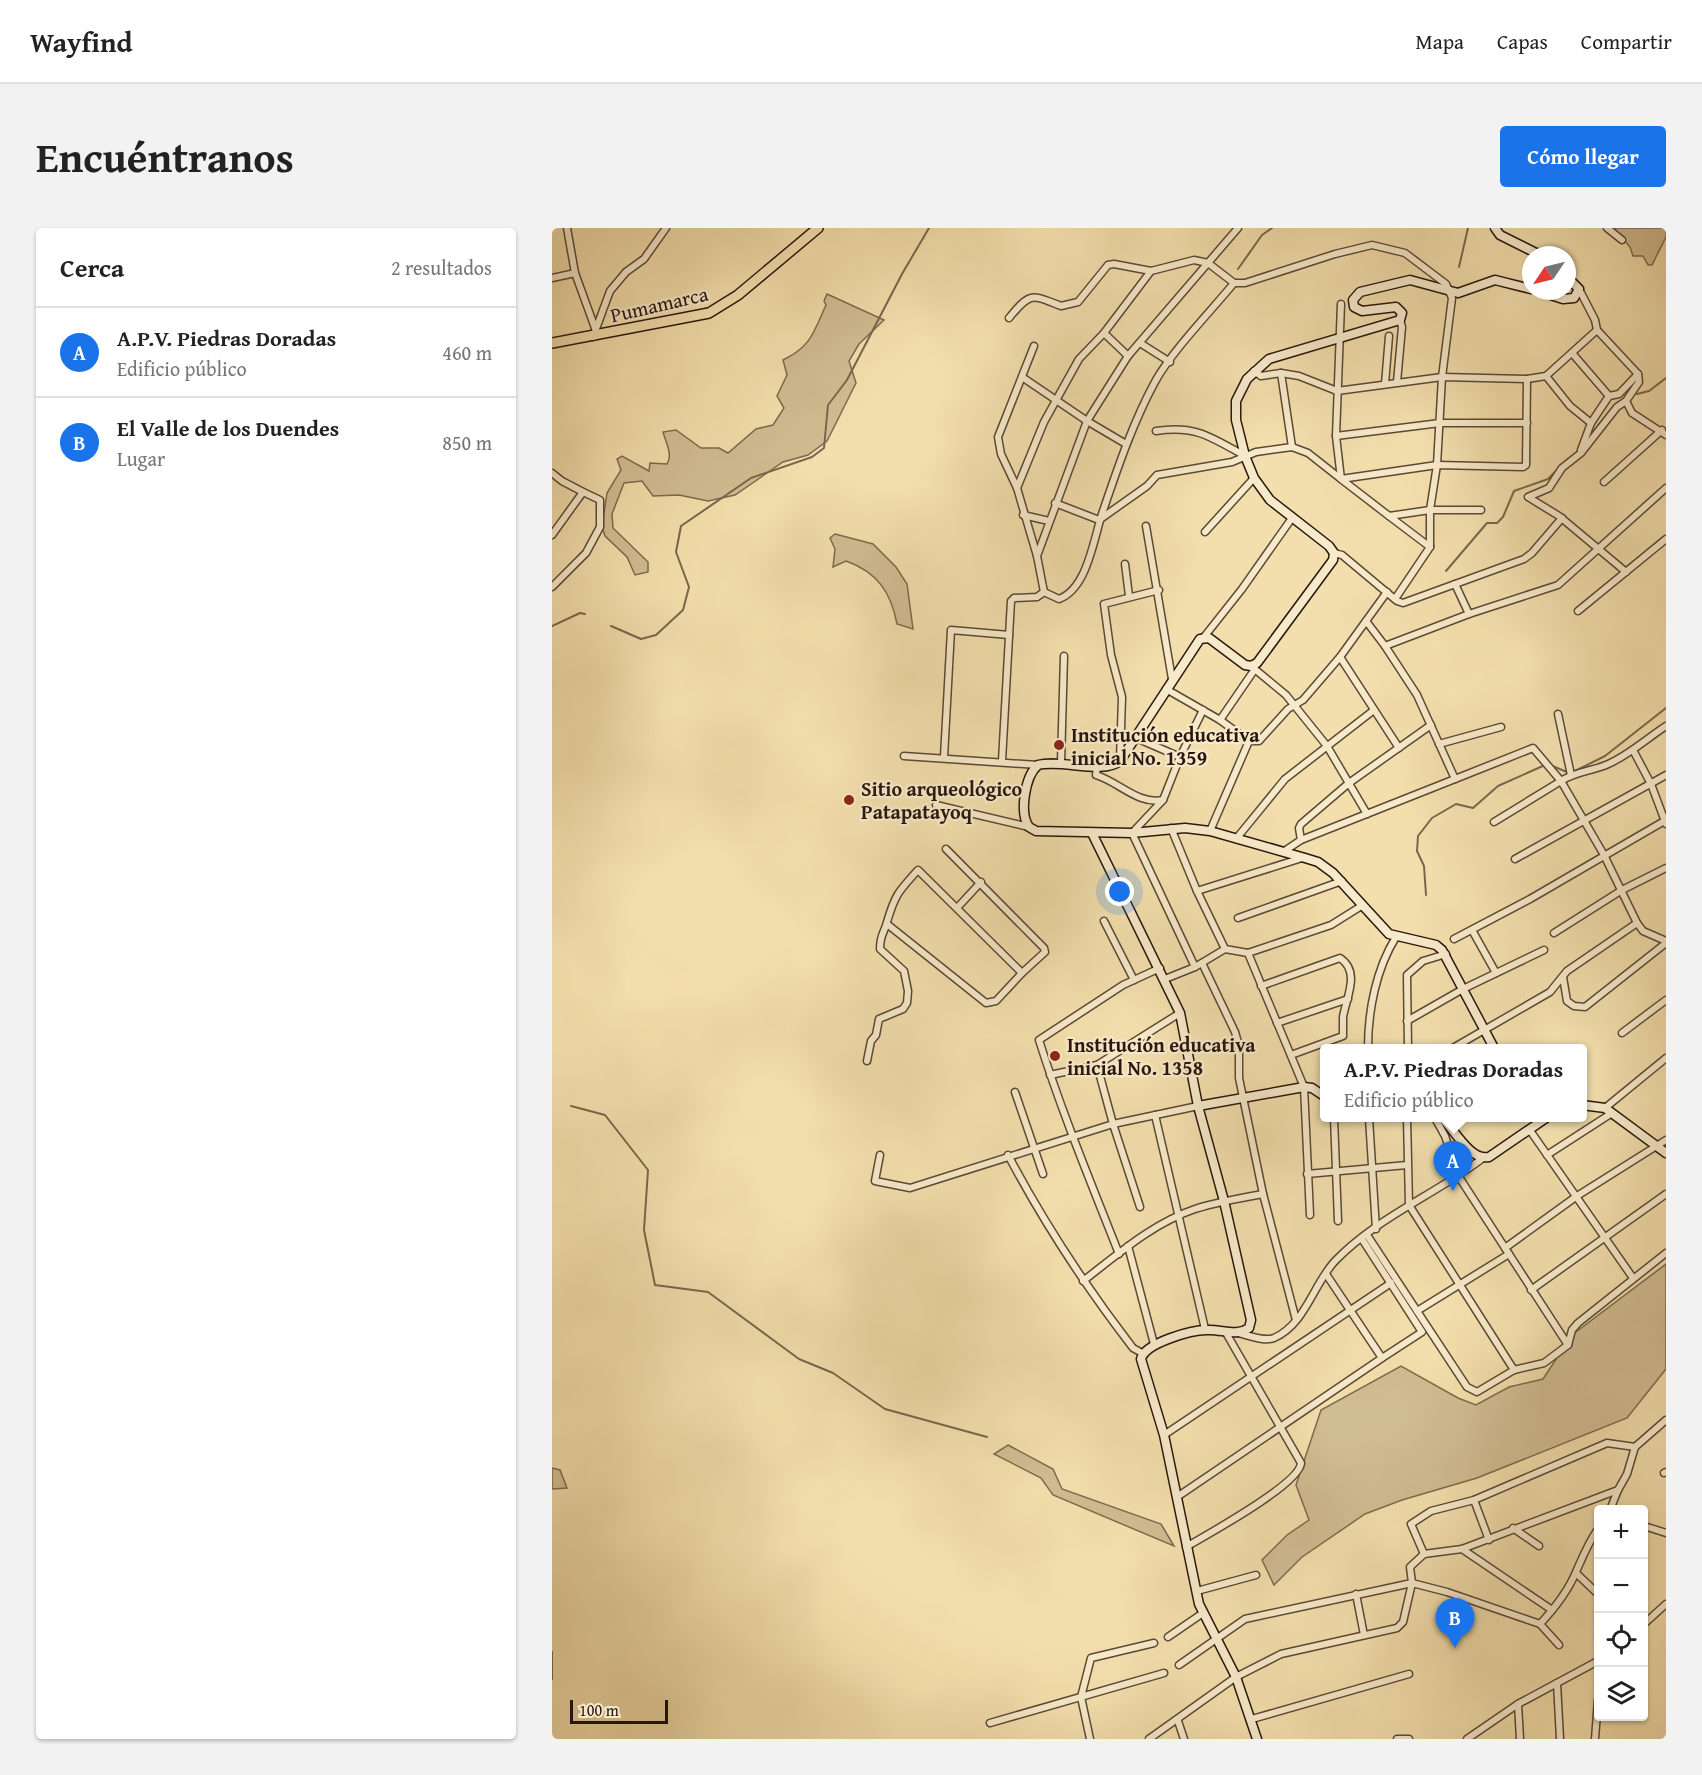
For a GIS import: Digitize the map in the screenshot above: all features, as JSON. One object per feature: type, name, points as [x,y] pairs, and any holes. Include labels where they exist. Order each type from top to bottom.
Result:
[{"type":"main road","name":"Pumamarca","points":[[552,344],[594,333],[687,319],[719,308],[818,228]]},
{"type":"street","points":[[567,228],[575,273],[594,333]]},
{"type":"street","points":[[594,333],[610,291],[626,272],[644,259],[666,228]]},
{"type":"street","points":[[1036,556],[1087,422],[1128,356],[1238,228]]},
{"type":"street","points":[[1495,228],[1500,234],[1522,246]]},
{"type":"street","points":[[1607,228],[1622,240]]},
{"type":"street","points":[[1009,318],[1019,305],[1030,298],[1047,298],[1061,306],[1078,302],[1108,265],[1114,264],[1151,271],[1194,260],[1208,263],[1234,283],[1245,283],[1335,254],[1372,245],[1405,254],[1439,278],[1452,298],[1442,377],[1437,465],[1430,510],[1430,546],[1395,599]]},
{"type":"street","points":[[1017,488],[1056,401],[1079,359],[1104,333],[1151,271]]},
{"type":"street","points":[[552,278],[575,273]]},
{"type":"street","points":[[1397,382],[1402,313],[1399,308],[1362,311],[1354,306],[1353,300],[1360,292],[1410,280],[1449,291],[1464,292],[1495,280],[1522,287]]},
{"type":"street","points":[[1044,592],[1059,599],[1069,595],[1090,561],[1099,520],[1126,444],[1157,379],[1234,283]]},
{"type":"street","points":[[1576,287],[1595,320],[1597,330],[1638,374],[1639,382],[1626,401],[1604,422],[1581,453],[1562,468],[1549,488],[1528,496],[1562,518],[1626,572]]},
{"type":"street","points":[[1576,296],[1580,291]]},
{"type":"street","points":[[1341,304],[1336,436],[1341,479]]},
{"type":"street","points":[[1400,320],[1278,355],[1254,371],[1239,393],[1235,408],[1245,456],[1254,478],[1270,500],[1329,546],[1334,553],[1342,555],[1395,599],[1403,603],[1524,559],[1562,518]]},
{"type":"street","points":[[1254,371],[1261,376],[1281,373],[1299,376],[1337,391],[1442,377],[1527,379],[1546,376],[1597,330]]},
{"type":"street","points":[[1104,333],[1128,356]]},
{"type":"street","points":[[1385,384],[1389,336]]},
{"type":"street","points":[[1140,343],[1170,362]]},
{"type":"street","points":[[1034,346],[998,437],[1001,454],[1017,488],[1044,592]]},
{"type":"street","points":[[1572,354],[1609,396]]},
{"type":"street","points":[[1281,373],[1292,447]]},
{"type":"street","points":[[1581,453],[1591,423],[1609,396],[1619,394],[1638,374]]},
{"type":"street","points":[[1546,376],[1570,406],[1591,423]]},
{"type":"street","points":[[1022,377],[1087,422],[1126,444]]},
{"type":"street","points":[[1341,479],[1437,465],[1523,467],[1526,465],[1527,379]]},
{"type":"street","points":[[1604,482],[1664,432],[1632,413],[1626,401]]},
{"type":"street","points":[[1336,436],[1440,423],[1527,423]]},
{"type":"street","points":[[1156,431],[1182,427],[1214,438],[1245,456]]},
{"type":"street","points":[[1099,520],[1147,486],[1157,475],[1232,462],[1256,452],[1292,447],[1308,453],[1430,546]]},
{"type":"street","points":[[552,473],[600,500],[600,527],[586,553],[552,586]]},
{"type":"street","points":[[1205,532],[1254,478]]},
{"type":"street","points":[[1385,646],[1470,614],[1558,585],[1666,488]]},
{"type":"street","points":[[552,535],[583,492]]},
{"type":"street","points":[[1056,503],[1099,520]]},
{"type":"street","points":[[1389,516],[1430,510],[1481,510]]},
{"type":"street","points":[[1023,515],[1049,522]]},
{"type":"street","points":[[904,756],[1038,765],[1061,762],[1096,766],[1114,765],[1120,761],[1172,679],[1242,589],[1292,518]]},
{"type":"street","points":[[1146,526],[1159,590],[1172,679]]},
{"type":"street","points":[[1578,611],[1666,539]]},
{"type":"street","points":[[1220,720],[1253,668],[1333,560],[1334,553]]},
{"type":"street","points":[[1125,564],[1130,596]]},
{"type":"street","points":[[1455,584],[1470,614]]},
{"type":"street","points":[[1120,761],[1122,697],[1111,655],[1104,604],[1159,590]]},
{"type":"street","points":[[1002,761],[1011,601],[1014,598],[1037,597],[1044,592]]},
{"type":"street","points":[[1166,689],[1220,720],[1249,741],[1258,741],[1292,706],[1303,700],[1340,657],[1387,592]]},
{"type":"street","points":[[1366,621],[1417,695],[1455,778]]},
{"type":"street","points":[[944,757],[951,630],[1009,634]]},
{"type":"street","points":[[1204,638],[1209,638],[1245,665],[1253,668],[1286,695],[1292,706],[1327,746],[1367,814]]},
{"type":"street","points":[[1061,762],[1064,656]]},
{"type":"street","points":[[1340,657],[1399,748]]},
{"type":"street","points":[[1235,840],[1285,778],[1374,710]]},
{"type":"street","points":[[1132,833],[1163,800],[1180,757],[1203,711]]},
{"type":"street","points":[[1558,714],[1571,775]]},
{"type":"street","points":[[1301,840],[1299,828],[1301,824],[1349,783],[1431,725]]},
{"type":"street","points":[[1494,822],[1571,775],[1606,765],[1633,750],[1666,726]]},
{"type":"street","points":[[1439,744],[1501,727]]},
{"type":"street","points":[[1134,736],[1180,757]]},
{"type":"street","points":[[1210,831],[1249,741]]},
{"type":"street","points":[[1283,853],[1301,840],[1533,748],[1561,781],[1604,855],[1637,923],[1643,931],[1666,942],[1585,1007],[1574,1006],[1567,1001],[1563,976]]},
{"type":"street","points":[[1454,939],[1666,822],[1651,784],[1633,750]]},
{"type":"street","points":[[1029,828],[1024,815],[1032,770],[1038,765]]},
{"type":"street","points":[[1096,766],[1096,776],[1125,787],[1138,798],[1152,802],[1163,800]]},
{"type":"street","points":[[1515,859],[1583,819],[1666,775]]},
{"type":"street","points":[[936,805],[1036,831],[1132,833],[1171,828],[1210,831],[1235,840],[1305,858],[1325,866],[1342,881],[1389,934],[1436,945],[1446,954],[1492,1044]]},
{"type":"street","points":[[1171,828],[1197,891],[1225,949]]},
{"type":"street","points":[[1092,833],[1180,1013],[1198,1106],[1224,1201],[1251,1320],[1249,1328],[1238,1333]]},
{"type":"street","points":[[1132,833],[1195,967]]},
{"type":"street","points":[[887,924],[986,1003],[996,1001],[1045,950],[981,882],[946,849]]},
{"type":"street","points":[[1197,891],[1305,858]]},
{"type":"street","points":[[1554,933],[1622,890],[1666,868]]},
{"type":"street","points":[[867,1060],[870,1041],[876,1035],[879,1020],[903,1009],[907,1003],[907,980],[904,971],[880,949],[880,935],[887,924],[893,900],[918,870],[1022,973]]},
{"type":"street","points":[[1238,918],[1342,881]]},
{"type":"street","points":[[957,908],[981,882]]},
{"type":"street","points":[[1165,979],[1195,967],[1225,949],[1248,953],[1331,925],[1364,905]]},
{"type":"street","points":[[1104,921],[1134,980]]},
{"type":"street","points":[[1460,1044],[1550,992],[1567,971],[1637,923]]},
{"type":"street","points":[[1472,930],[1496,973]]},
{"type":"street","points":[[1368,1044],[1370,1013],[1384,958],[1396,937]]},
{"type":"street","points":[[1407,1022],[1463,989],[1544,950]]},
{"type":"street","points":[[1248,953],[1304,1087],[1310,1215]]},
{"type":"street","points":[[1408,1044],[1407,975],[1423,961],[1446,954]]},
{"type":"street","points":[[1261,986],[1340,958],[1344,961],[1351,977],[1343,1016],[1343,1036],[1322,1044]]},
{"type":"street","points":[[1202,963],[1235,1032],[1239,1046],[1239,1078],[1263,1194],[1296,1320]]},
{"type":"street","points":[[1119,1254],[1105,1214],[1071,1137],[1039,1040],[1134,980],[1160,968]]},
{"type":"street","points":[[1277,1023],[1348,999]]},
{"type":"street","points":[[1623,1033],[1666,1000]]},
{"type":"street","points":[[1050,1076],[1097,1065],[1180,1013]]},
{"type":"street","points":[[1292,1055],[1320,1045]]},
{"type":"street","points":[[1547,1155],[1608,1111],[1666,1058]]},
{"type":"street","points":[[1097,1065],[1140,1207]]},
{"type":"street","points":[[880,1155],[875,1180],[910,1188],[1008,1155],[1113,1124],[1244,1096],[1304,1087],[1312,1088],[1320,1093]]},
{"type":"street","points":[[1016,1092],[1042,1174]]},
{"type":"street","points":[[1587,1106],[1608,1111],[1666,1153]]},
{"type":"street","points":[[1155,1115],[1205,1329]]},
{"type":"street","points":[[1334,1122],[1338,1221]]},
{"type":"street","points":[[1369,1122],[1376,1229]]},
{"type":"street","points":[[1407,1122],[1409,1205],[1514,1370]]},
{"type":"street","points":[[1437,1122],[1459,1177],[1568,1345]]},
{"type":"street","points":[[1445,1122],[1473,1154],[1483,1158]]},
{"type":"street","points":[[1257,1739],[1236,1677],[1203,1613],[1186,1546],[1164,1435],[1141,1359],[1143,1353],[1154,1344],[1205,1329],[1268,1339],[1275,1337],[1296,1320],[1336,1260],[1364,1237],[1409,1205],[1459,1177],[1483,1158],[1489,1157],[1540,1122]]},
{"type":"street","points":[[1529,1129],[1606,1236],[1633,1278]]},
{"type":"street","points":[[1504,1248],[1577,1196],[1666,1140]]},
{"type":"street","points":[[1008,1155],[1036,1206],[1083,1281],[1133,1348],[1143,1353]]},
{"type":"street","points":[[1307,1174],[1407,1165]]},
{"type":"street","points":[[1083,1281],[1128,1246],[1180,1216],[1224,1201],[1263,1194]]},
{"type":"street","points":[[1531,1290],[1666,1194]]},
{"type":"street","points":[[1177,1497],[1422,1332],[1364,1237]]},
{"type":"street","points":[[1364,1237],[1417,1311],[1467,1387],[1477,1392],[1514,1370],[1544,1363],[1568,1345],[1572,1330],[1578,1323],[1666,1253]]},
{"type":"street","points":[[1128,1246],[1154,1344]]},
{"type":"street","points":[[1417,1311],[1509,1254]]},
{"type":"street","points":[[1326,1274],[1382,1358]]},
{"type":"street","points":[[1164,1435],[1251,1379],[1391,1283]]},
{"type":"street","points":[[1186,1546],[1282,1488],[1301,1468],[1301,1463],[1225,1331]]},
{"type":"street","points":[[1612,1505],[1627,1474],[1635,1447],[1666,1420]]},
{"type":"street","points":[[1424,1554],[1411,1524],[1431,1511],[1474,1500],[1607,1443],[1635,1447]]},
{"type":"street","points":[[1149,1739],[1178,1721],[1236,1677],[1281,1654],[1397,1628],[1403,1622],[1412,1583],[1410,1567],[1424,1554],[1462,1549],[1618,1490]]},
{"type":"street","points":[[1474,1500],[1489,1540]]},
{"type":"street","points":[[1648,1527],[1666,1533]]},
{"type":"street","points":[[1513,1528],[1539,1546]]},
{"type":"street","points":[[1540,1624],[1576,1573],[1582,1555],[1594,1537]]},
{"type":"street","points":[[1462,1549],[1552,1610]]},
{"type":"street","points":[[1576,1573],[1594,1589]]},
{"type":"street","points":[[1197,1591],[1256,1575]]},
{"type":"street","points":[[1179,1665],[1245,1619],[1412,1583],[1447,1592],[1540,1624],[1559,1645]]},
{"type":"street","points":[[1356,1594],[1364,1635]]},
{"type":"street","points":[[1648,1620],[1666,1604]]},
{"type":"street","points":[[1168,1637],[1203,1613]]},
{"type":"street","points":[[1090,1739],[1081,1697],[1091,1658],[1154,1643]]},
{"type":"street","points":[[1467,1739],[1474,1737],[1518,1704],[1594,1664]]},
{"type":"street","points":[[990,1723],[1164,1672]]},
{"type":"street","points":[[1252,1719],[1409,1674]]},
{"type":"street","points":[[1557,1683],[1560,1739]]},
{"type":"street","points":[[1518,1704],[1520,1739]]},
{"type":"street","points":[[1178,1721],[1184,1739]]},
{"type":"street","points":[[1595,1739],[1597,1721]]},
{"type":"street","points":[[1397,1739],[1409,1739]]},
{"type":"shaded area","points":[[1614,228],[1666,228],[1666,237],[1652,265],[1648,265],[1643,256],[1633,256],[1630,247]]},
{"type":"shaded area","points":[[827,294],[884,320],[859,344],[849,361],[856,383],[827,441],[808,455],[783,462],[735,495],[708,501],[679,495],[653,496],[642,481],[624,483],[612,514],[613,528],[648,562],[648,572],[635,575],[627,557],[605,536],[602,527],[607,493],[621,470],[617,459],[622,456],[649,471],[650,463],[667,464],[669,460],[663,432],[676,430],[701,448],[719,448],[728,453],[756,429],[773,425],[784,408],[777,396],[787,375],[783,360],[793,355],[811,337],[826,305],[824,301]]},
{"type":"shaded area","points":[[835,534],[873,544],[896,567],[907,584],[913,629],[897,624],[891,602],[874,577],[846,561],[833,567],[835,549],[830,538]]},
{"type":"shaded area","points":[[1666,1264],[1666,1369],[1627,1418],[1477,1478],[1402,1500],[1365,1514],[1302,1557],[1274,1585],[1262,1560],[1287,1535],[1309,1520],[1296,1485],[1321,1410],[1401,1366],[1458,1398],[1476,1405],[1509,1387],[1543,1379],[1572,1335]]},
{"type":"shaded area","points":[[1008,1445],[1053,1469],[1062,1489],[1161,1524],[1174,1546],[1053,1495],[1041,1478],[994,1454]]},
{"type":"shaded area","points":[[552,1468],[560,1470],[567,1488],[552,1489]]},
{"type":"waterway","points":[[611,626],[641,639],[656,635],[683,610],[689,587],[676,552],[681,526],[751,478],[812,457],[824,448],[828,405],[847,380],[902,274],[929,228]]},
{"type":"waterway","points":[[1238,269],[1262,235],[1272,228]]},
{"type":"waterway","points":[[1459,267],[1468,228]]},
{"type":"waterway","points":[[1637,394],[1649,391],[1666,378]]},
{"type":"waterway","points":[[1589,437],[1610,411]]},
{"type":"waterway","points":[[1563,464],[1575,454]]},
{"type":"waterway","points":[[1446,571],[1487,523],[1497,523],[1503,517],[1514,491],[1548,479],[1557,470]]},
{"type":"waterway","points":[[552,626],[580,613],[585,614]]},
{"type":"waterway","points":[[1573,772],[1605,756],[1666,708]]},
{"type":"waterway","points":[[1426,895],[1424,866],[1417,851],[1418,836],[1432,818],[1456,804],[1473,808],[1498,786],[1545,765]]},
{"type":"waterway","points":[[1550,765],[1567,772]]},
{"type":"waterway","points":[[571,1106],[605,1115],[648,1170],[644,1230],[655,1285],[708,1292],[799,1359],[833,1373],[885,1409],[987,1437]]},
{"type":"waterway","points":[[552,1652],[552,1679]]},
{"type":"place","name":"Institución educativa inicial No. 1359","points":[[1059,745]]},
{"type":"place","name":"Sitio arqueológico Patapatayoq","points":[[849,800]]},
{"type":"place","name":"Institución educativa inicial No. 1358","points":[[1055,1056]]},
{"type":"place","name":"A.P.V. Piedras Doradas","points":[[1453,1191]]},
{"type":"place","name":"El Valle de los Duendes","points":[[1455,1648]]}]
